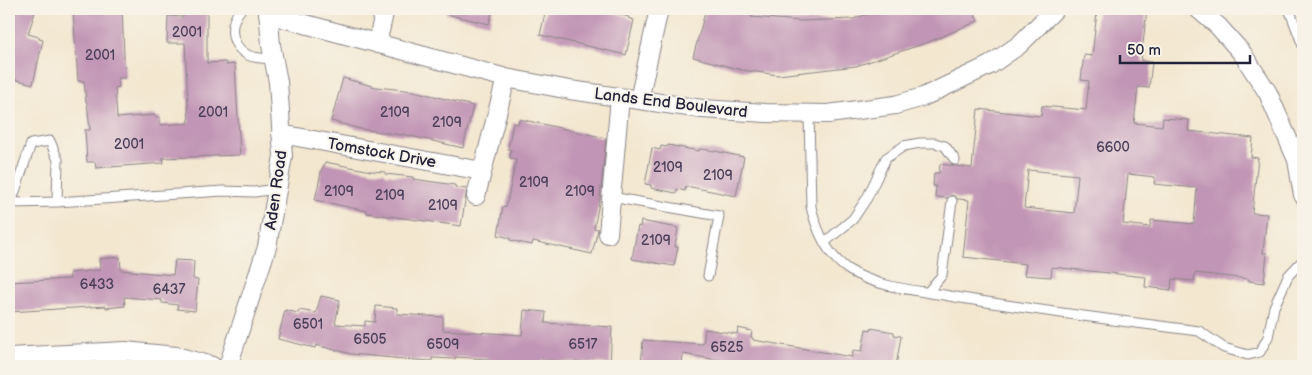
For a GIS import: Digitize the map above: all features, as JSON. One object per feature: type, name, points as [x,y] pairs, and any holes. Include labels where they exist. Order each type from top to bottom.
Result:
[{"type":"street","points":[[377,44],[385,9]]},
{"type":"street","name":"Lands End Boulevard","points":[[268,12],[377,44],[506,78],[570,90],[702,109],[828,114],[886,106],[923,97],[990,65],[1019,45],[1055,9]]},
{"type":"street","points":[[1198,9],[1218,26],[1242,53],[1268,93],[1294,144],[1303,195]]},
{"type":"street","points":[[638,100],[656,10]]},
{"type":"street","name":"Aden Road","points":[[228,366],[267,247],[283,156],[278,82],[273,59],[268,12]]},
{"type":"street","points":[[476,196],[506,78]]},
{"type":"street","points":[[608,234],[620,97]]},
{"type":"street","name":"Tomstock Drive","points":[[281,134],[482,170]]},
{"type":"street","points":[[9,357],[125,351],[176,356],[212,366]]},
{"type":"lane","points":[[241,9],[236,16],[232,29],[234,41],[246,54],[256,58],[273,59]]},
{"type":"lane","points":[[1289,9],[1303,46]]},
{"type":"lane","points":[[809,114],[811,207],[815,222],[834,257],[848,269],[862,277],[901,287],[1010,307],[1199,331],[1224,348],[1248,355],[1260,352],[1268,337],[1274,307],[1288,276],[1303,260]]},
{"type":"lane","points":[[57,202],[58,160],[50,141],[30,144],[10,203],[57,202],[223,192],[254,192],[277,189]]},
{"type":"lane","points":[[825,242],[853,219],[867,198],[886,158],[904,146],[935,144],[945,146],[956,160]]},
{"type":"lane","points":[[611,197],[719,216],[708,276]]},
{"type":"lane","points":[[928,292],[942,276],[952,201]]},
{"type":"building","points":[[9,9],[36,9],[28,34],[43,40],[33,84],[9,78]]},
{"type":"building","points":[[73,9],[122,9],[125,78],[118,78],[119,87],[115,88],[117,118],[155,115],[155,117],[160,117],[160,125],[189,123],[185,43],[167,43],[168,16],[183,17],[183,10],[207,10],[207,63],[226,62],[226,65],[235,64],[240,155],[163,158],[164,163],[96,168],[95,162],[87,162],[85,130],[90,130],[84,81],[78,81]]},
{"type":"building","points":[[447,9],[493,9],[489,24],[446,14]]},
{"type":"building","points":[[546,9],[599,9],[629,17],[634,20],[626,55],[540,35]]},
{"type":"building","points":[[706,9],[753,9],[751,17],[801,21],[853,19],[882,9],[972,9],[978,21],[929,42],[856,66],[778,75],[742,70],[693,57]]},
{"type":"building","points":[[1101,9],[1147,9],[1141,61],[1152,62],[1149,88],[1138,87],[1134,123],[1162,126],[1163,118],[1189,120],[1188,131],[1253,138],[1251,157],[1258,158],[1252,213],[1267,214],[1263,253],[1267,253],[1264,283],[1249,281],[1249,279],[1195,273],[1194,281],[1172,279],[1171,290],[1145,287],[1146,277],[1052,267],[1051,277],[1024,275],[1026,264],[963,257],[969,200],[958,199],[952,195],[947,198],[935,197],[936,186],[933,186],[934,173],[939,173],[940,164],[972,168],[978,109],[1041,116],[1042,106],[1086,110],[1089,81],[1081,80],[1084,55],[1092,56],[1097,12],[1101,12]],"holes":[[[1028,170],[1078,175],[1074,213],[1024,208]],[[1128,174],[1155,177],[1154,184],[1197,188],[1194,224],[1151,220],[1150,227],[1123,224]]]},
{"type":"building","points":[[343,78],[376,87],[414,91],[473,106],[463,148],[402,134],[360,129],[331,121]]},
{"type":"building","points":[[519,119],[606,138],[600,198],[594,228],[598,229],[592,254],[533,241],[532,245],[522,243],[498,235],[503,206],[506,207],[516,160],[510,158],[511,150],[508,149],[513,123],[518,124]]},
{"type":"building","points":[[668,145],[699,151],[699,149],[710,150],[744,157],[736,196],[686,186],[685,191],[677,189],[676,193],[651,188],[651,185],[645,184],[652,148],[660,150],[661,146],[667,147]]},
{"type":"building","points":[[325,162],[385,172],[385,174],[413,177],[413,179],[455,185],[455,187],[467,189],[461,226],[367,213],[367,211],[315,200]]},
{"type":"building","points":[[641,221],[678,228],[675,247],[678,247],[674,266],[632,259],[638,226],[640,227]]},
{"type":"building","points":[[120,257],[121,270],[173,275],[175,260],[194,261],[193,279],[198,280],[195,311],[177,309],[178,305],[162,303],[162,300],[124,297],[125,306],[9,312],[9,282],[70,279],[70,273],[100,270],[99,259]]},
{"type":"building","points":[[321,296],[340,300],[335,324],[365,326],[365,321],[375,322],[376,306],[397,308],[397,314],[443,317],[443,330],[522,335],[524,310],[546,312],[545,323],[612,327],[610,364],[542,360],[541,366],[455,357],[455,359],[432,358],[432,361],[415,360],[351,354],[316,345],[315,348],[278,339],[285,310],[298,313],[299,310],[316,313]]},
{"type":"building","points":[[738,328],[752,331],[751,337],[753,340],[852,357],[853,350],[862,351],[866,329],[871,330],[871,328],[894,332],[894,335],[901,336],[896,366],[723,366],[724,361],[683,354],[682,366],[641,366],[643,340],[703,344],[705,329],[737,334]]}]
